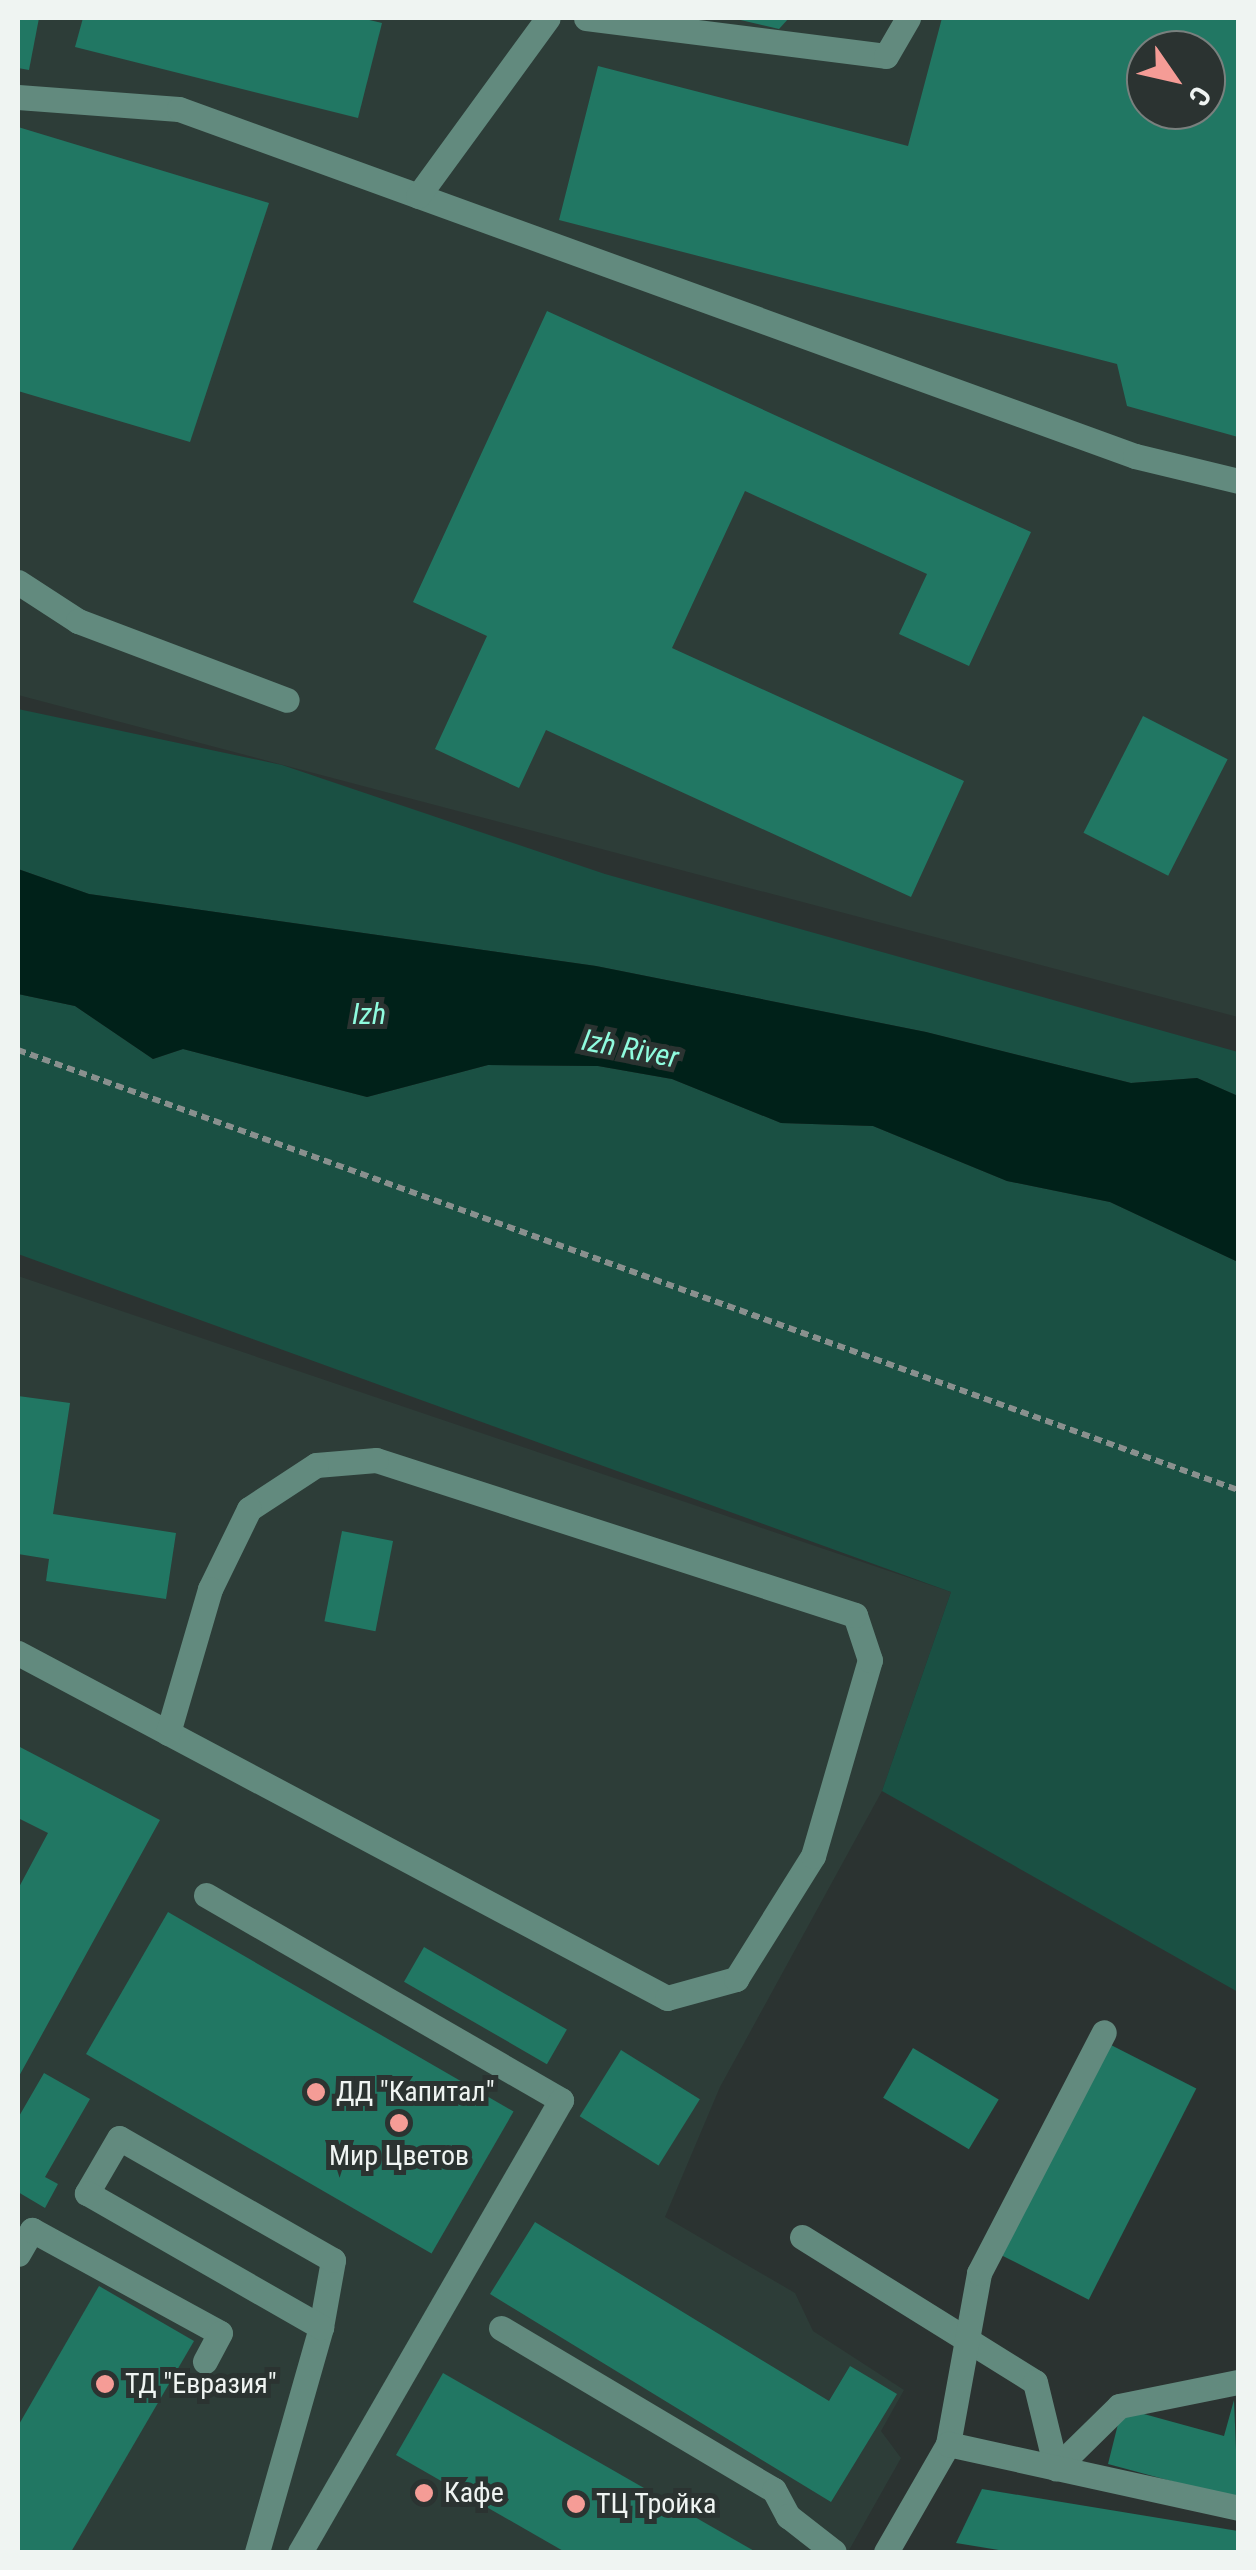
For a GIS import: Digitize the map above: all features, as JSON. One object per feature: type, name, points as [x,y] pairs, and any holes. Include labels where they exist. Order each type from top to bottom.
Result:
[{"type":"lane","points":[[418,196],[548,18]]},
{"type":"lane","points":[[586,18],[886,56],[908,18]]},
{"type":"lane","points":[[18,97],[179,108],[1134,456],[1238,481]]},
{"type":"lane","points":[[18,582],[78,621],[286,700]]},
{"type":"lane","points":[[18,1653],[168,1733],[666,1998],[736,1979],[813,1856],[870,1660],[855,1616],[376,1460],[316,1465],[248,1508],[210,1589],[168,1733]]},
{"type":"lane","points":[[206,1895],[561,2100],[300,2552]]},
{"type":"lane","points":[[886,2552],[948,2444],[979,2274],[1104,2032]]},
{"type":"lane","points":[[257,2552],[321,2327],[334,2260],[119,2138],[87,2193],[321,2327]]},
{"type":"lane","points":[[18,2254],[32,2230],[220,2332],[205,2361]]},
{"type":"lane","points":[[802,2236],[1035,2382],[1056,2468]]},
{"type":"lane","points":[[501,2328],[774,2490],[788,2516],[834,2552]]},
{"type":"lane","points":[[1056,2468],[1119,2406],[1238,2382]]},
{"type":"lane","points":[[948,2444],[1238,2508]]},
{"type":"path","points":[[18,1050],[1238,1490]]},
{"type":"shaded area","points":[[18,18],[1238,18],[1238,1017],[18,695]]},
{"type":"shaded area","points":[[18,709],[282,765],[605,874],[1238,1052],[1238,1096],[1197,1078],[1131,1083],[926,1032],[596,966],[89,894],[18,869]]},
{"type":"shaded area","points":[[18,994],[75,1006],[153,1059],[183,1049],[367,1097],[488,1065],[598,1066],[672,1079],[781,1123],[873,1126],[1007,1181],[1110,1202],[1238,1262],[1238,1992],[882,1791],[951,1592],[18,1254]]},
{"type":"shaded area","points":[[18,1276],[951,1592],[882,1791],[720,2087],[665,2217],[795,2293],[813,2331],[904,2390],[881,2431],[901,2458],[848,2552],[18,2552]]},
{"type":"water","name":"Izh","points":[[18,869],[89,894],[596,966],[926,1032],[1131,1083],[1197,1078],[1238,1096],[1238,1262],[1110,1202],[1007,1181],[873,1126],[781,1123],[672,1079],[598,1066],[488,1065],[367,1097],[183,1049],[153,1059],[75,1006],[18,994]]},
{"type":"building","points":[[18,18],[39,18],[29,70],[18,68]]},
{"type":"building","points":[[83,18],[361,18],[382,23],[358,118],[75,47]]},
{"type":"building","points":[[732,18],[789,18],[779,29]]},
{"type":"building","points":[[942,18],[1238,18],[1238,437],[1127,406],[1117,364],[559,220],[598,66],[908,146]]},
{"type":"building","points":[[18,127],[269,203],[190,442],[18,391]]},
{"type":"building","points":[[547,311],[1031,532],[969,666],[899,634],[927,574],[745,491],[672,648],[964,781],[911,897],[546,730],[519,788],[435,749],[487,636],[413,602]]},
{"type":"building","points":[[1143,716],[1228,759],[1168,876],[1084,833]]},
{"type":"building","points":[[18,1396],[70,1403],[53,1514],[176,1533],[166,1599],[46,1581],[49,1559],[18,1554]]},
{"type":"building","points":[[342,1531],[393,1541],[375,1631],[324,1621]]},
{"type":"building","points":[[18,1746],[160,1820],[18,2078],[18,1889],[48,1833],[18,1818]]},
{"type":"building","name":"ДД \"Капитал\"","points":[[168,1912],[514,2112],[432,2254],[86,2054]]},
{"type":"building","points":[[424,1947],[567,2030],[547,2064],[404,1982]]},
{"type":"building","points":[[1109,2044],[1196,2088],[1089,2300],[1001,2255]]},
{"type":"building","points":[[913,2048],[999,2100],[969,2149],[883,2098]]},
{"type":"building","points":[[621,2050],[700,2099],[659,2165],[580,2116]]},
{"type":"building","points":[[44,2073],[90,2099],[45,2177],[58,2184],[45,2208],[18,2192],[18,2118]]},
{"type":"building","points":[[535,2222],[829,2401],[850,2366],[897,2394],[831,2502],[490,2294]]},
{"type":"building","name":"ТД \"Евразия\"","points":[[99,2286],[194,2341],[71,2552],[18,2552],[18,2426]]},
{"type":"building","name":"ТЦ Тройка","points":[[443,2373],[756,2552],[565,2552],[396,2455]]},
{"type":"building","points":[[1234,2400],[1238,2499],[1108,2464],[1122,2408],[1224,2436]]},
{"type":"building","points":[[982,2489],[1238,2531],[1238,2552],[1011,2552],[956,2543]]},
{"type":"place","name":"ДД \"Капитал\"","points":[[316,2092]]},
{"type":"place","name":"Мир Цветов","points":[[399,2123]]},
{"type":"place","name":"ТД \"Евразия\"","points":[[105,2384]]},
{"type":"place","name":"Кафе","points":[[424,2493]]},
{"type":"place","name":"ТЦ Тройка","points":[[576,2504]]},
{"type":"water label","name":"Izh River","points":[[630,1049]]}]
